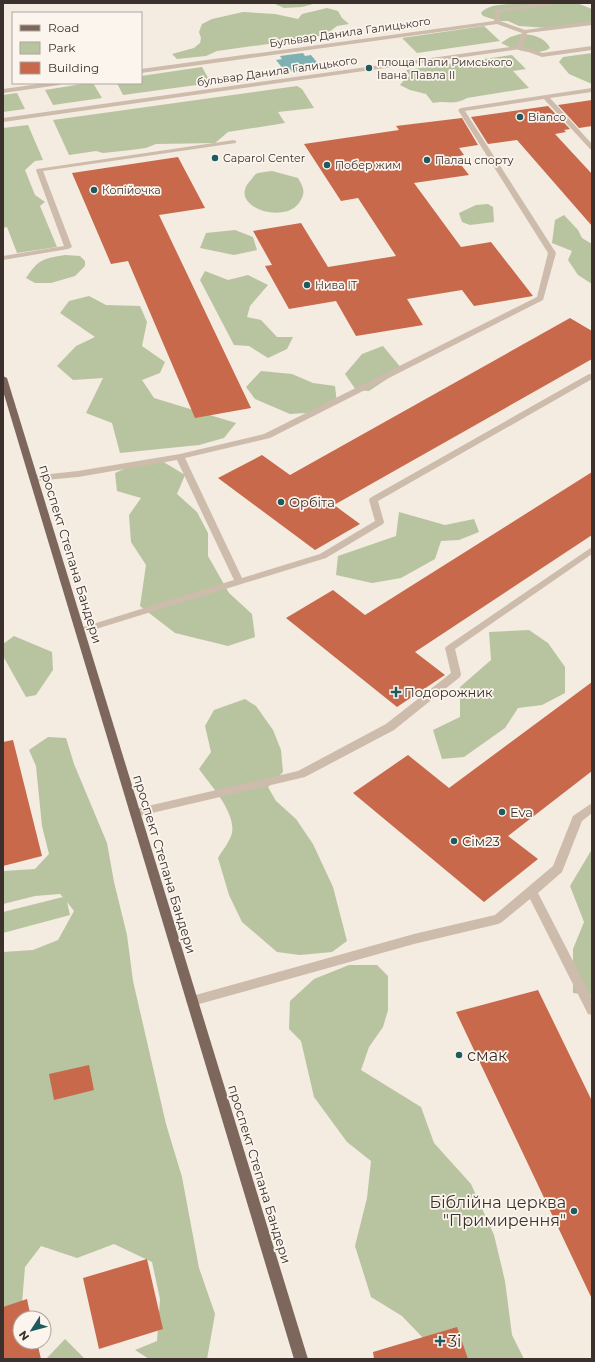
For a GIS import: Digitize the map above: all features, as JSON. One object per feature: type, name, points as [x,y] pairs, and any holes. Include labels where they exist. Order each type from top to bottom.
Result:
[{"type":"main road","name":"проспект Степана Бандери","points":[[3,378],[301,1359]]},
{"type":"street","points":[[551,3],[497,11],[497,22],[525,32],[592,23]]},
{"type":"street","name":"Бульвар Данила Галицького","points":[[142,71],[497,22]]},
{"type":"street","points":[[525,32],[520,47],[542,55],[592,48]]},
{"type":"street","name":"бульвар Данила Галицького","points":[[3,120],[520,47]]},
{"type":"street","points":[[3,91],[52,84]]},
{"type":"street","points":[[34,478],[78,474],[180,457],[267,436],[540,298],[552,253],[461,110],[592,90]]},
{"type":"street","points":[[545,97],[589,140],[592,148]]},
{"type":"street","points":[[3,258],[68,247],[39,170],[234,142]]},
{"type":"street","points":[[80,631],[323,556],[380,522],[373,500],[592,376]]},
{"type":"street","points":[[180,457],[239,582]]},
{"type":"street","points":[[135,813],[301,774],[390,727],[456,674],[450,648],[592,550]]},
{"type":"street","points":[[192,1001],[414,940],[498,919],[558,869],[577,819],[592,807]]},
{"type":"street","points":[[531,891],[592,1010]]},
{"type":"green space","points":[[273,3],[317,3],[302,7],[284,8]]},
{"type":"green space","points":[[528,3],[577,3],[592,9],[592,22],[548,28],[519,26],[508,21],[499,21],[483,16],[481,13],[490,7]]},
{"type":"green space","points":[[327,8],[338,11],[342,18],[349,24],[337,26],[326,34],[311,38],[217,51],[206,56],[177,59],[172,54],[194,48],[200,43],[201,38],[199,32],[202,24],[212,19],[243,12],[275,14],[298,19],[302,14]]},
{"type":"green space","points":[[484,26],[500,41],[417,53],[402,38]]},
{"type":"green space","points":[[520,34],[538,37],[545,41],[550,48],[539,52],[526,52],[501,43],[510,37]]},
{"type":"green space","points":[[592,53],[592,84],[569,74],[559,62],[563,57]]},
{"type":"green space","points":[[512,55],[526,69],[513,71],[529,88],[467,98],[458,102],[433,103],[426,94],[410,90],[400,85],[410,76],[406,70]]},
{"type":"green space","points":[[202,67],[211,83],[123,95],[118,84],[142,84],[142,76]]},
{"type":"green space","points":[[82,84],[94,84],[102,98],[53,105],[45,90]]},
{"type":"green space","points":[[297,86],[302,89],[314,108],[278,112],[285,123],[228,132],[215,143],[156,144],[146,148],[131,150],[103,153],[96,151],[69,155],[53,120]]},
{"type":"green space","points":[[17,93],[25,109],[3,112],[3,95]]},
{"type":"green space","points":[[28,125],[43,160],[35,161],[25,170],[35,195],[45,202],[40,206],[57,247],[17,253],[7,227],[3,228],[3,128]]},
{"type":"green space","points":[[272,171],[298,178],[302,185],[303,196],[299,203],[291,209],[281,212],[260,210],[251,205],[246,198],[245,190],[254,175]]},
{"type":"green space","points":[[488,204],[493,207],[494,222],[470,225],[462,222],[459,213],[476,205]]},
{"type":"green space","points":[[564,215],[578,230],[582,238],[592,244],[592,284],[578,275],[568,260],[572,251],[552,243],[555,220]]},
{"type":"green space","points":[[235,230],[253,237],[257,250],[234,255],[200,248],[206,233]]},
{"type":"green space","points":[[65,255],[80,256],[85,261],[85,266],[75,276],[51,283],[35,283],[26,278],[38,263],[46,259]]},
{"type":"green space","points":[[205,271],[228,280],[248,275],[268,285],[250,306],[247,317],[261,320],[277,337],[293,337],[287,349],[268,358],[249,346],[234,345],[200,280]]},
{"type":"green space","points":[[89,296],[106,305],[140,306],[147,322],[142,346],[165,362],[160,373],[142,380],[154,398],[236,423],[224,438],[199,445],[120,453],[112,423],[86,413],[103,378],[73,380],[57,366],[76,346],[95,337],[60,313],[69,301]]},
{"type":"green space","points":[[383,346],[402,369],[369,391],[356,390],[345,374],[362,354]]},
{"type":"green space","points":[[261,371],[292,374],[313,383],[335,386],[337,403],[320,412],[290,414],[255,399],[246,387]]},
{"type":"green space","points":[[162,461],[185,475],[177,494],[197,512],[208,533],[208,556],[229,593],[252,614],[255,637],[228,646],[175,633],[140,606],[146,565],[131,542],[129,515],[141,498],[117,491],[115,473],[135,464]]},
{"type":"green space","points":[[399,512],[445,525],[474,519],[479,532],[459,540],[441,541],[435,559],[401,578],[372,583],[336,575],[338,556],[396,536]]},
{"type":"green space","points":[[529,630],[548,643],[565,667],[565,693],[542,705],[518,708],[505,728],[464,757],[442,759],[433,730],[460,717],[460,687],[491,660],[489,632]]},
{"type":"green space","points":[[14,636],[52,652],[53,670],[36,695],[26,697],[3,656],[3,644]]},
{"type":"green space","points":[[245,699],[256,706],[273,730],[281,750],[283,772],[268,787],[276,801],[296,819],[313,844],[333,887],[347,941],[332,952],[300,955],[277,952],[242,922],[229,895],[218,858],[231,836],[231,819],[222,801],[199,769],[211,752],[205,726],[214,710]]},
{"type":"green space","points":[[48,737],[66,738],[74,764],[107,843],[114,882],[127,935],[133,981],[166,1124],[182,1177],[199,1268],[215,1314],[207,1359],[149,1359],[135,1350],[157,1341],[160,1299],[152,1262],[114,1244],[77,1258],[41,1246],[25,1267],[22,1303],[3,1315],[3,952],[33,950],[58,940],[74,911],[67,902],[70,915],[3,933],[3,912],[63,897],[60,894],[35,896],[3,904],[3,871],[35,869],[49,854],[42,826],[36,766],[29,750]]},
{"type":"green space","points":[[592,849],[592,995],[573,993],[573,949],[584,922],[570,886]]},
{"type":"green space","points":[[349,965],[377,965],[388,976],[388,1010],[383,1027],[369,1047],[361,1070],[421,1107],[434,1143],[471,1184],[494,1235],[505,1281],[512,1335],[524,1359],[443,1359],[402,1316],[371,1297],[355,1246],[367,1198],[371,1161],[347,1142],[314,1097],[301,1041],[289,1029],[290,1001],[314,979]]},
{"type":"green space","points":[[65,1339],[85,1359],[44,1359],[47,1358]]},
{"type":"water","points":[[303,53],[305,56],[311,55],[319,65],[313,66],[315,69],[292,72],[290,69],[284,70],[276,60],[282,59],[280,56]]},
{"type":"building","points":[[592,100],[592,126],[579,128],[558,105]]},
{"type":"building","points":[[548,106],[570,129],[564,130],[566,132],[555,134],[592,174],[592,226],[517,140],[488,144],[471,117]]},
{"type":"building","points":[[462,118],[478,145],[459,148],[464,155],[455,157],[469,175],[414,183],[461,247],[491,242],[533,296],[474,306],[462,290],[407,299],[423,325],[356,336],[336,301],[289,309],[265,266],[272,265],[253,231],[301,223],[328,267],[396,256],[358,198],[341,201],[304,144],[399,130],[396,126]]},
{"type":"building","points":[[178,157],[205,208],[159,215],[251,408],[195,418],[128,261],[111,264],[72,173]]},
{"type":"building","points":[[570,318],[592,331],[592,359],[334,505],[360,524],[315,550],[218,478],[262,455],[290,475]]},
{"type":"building","points":[[592,472],[592,535],[415,652],[445,675],[397,707],[286,618],[333,590],[365,615]]},
{"type":"building","points":[[592,682],[592,771],[508,836],[538,859],[484,902],[353,793],[408,755],[449,788]]},
{"type":"building","points":[[13,740],[42,856],[3,866],[3,742]]},
{"type":"building","points":[[538,990],[592,1101],[592,1299],[456,1012]]},
{"type":"building","points":[[89,1065],[94,1090],[54,1100],[49,1074]]},
{"type":"building","points":[[147,1259],[163,1329],[99,1349],[83,1278]]},
{"type":"building","points":[[27,1299],[29,1310],[12,1310],[12,1350],[39,1350],[41,1359],[3,1359],[3,1307]]},
{"type":"building","points":[[457,1327],[468,1359],[374,1359],[373,1352]]},
{"type":"place","name":"площа Папи Римського Івана Павла ІІ","points":[[369,68]]},
{"type":"place","name":"Bianco","points":[[520,117]]},
{"type":"place","name":"Caparol Center","points":[[215,158]]},
{"type":"place","name":"Палац спорту","points":[[427,160]]},
{"type":"place","name":"Побер жим","points":[[327,165]]},
{"type":"place","name":"Копійочка","points":[[94,190]]},
{"type":"place","name":"Нива IT","points":[[307,285]]},
{"type":"place","name":"Орбіта","points":[[281,502]]},
{"type":"place","name":"Подорожник","points":[[396,692]]},
{"type":"place","name":"Eva","points":[[502,812]]},
{"type":"place","name":"Сім23","points":[[454,841]]},
{"type":"place","name":"смак","points":[[459,1055]]},
{"type":"place","name":"Біблійна церква \"Примирення\"","points":[[574,1211]]},
{"type":"place","name":"3і","points":[[440,1341]]}]
